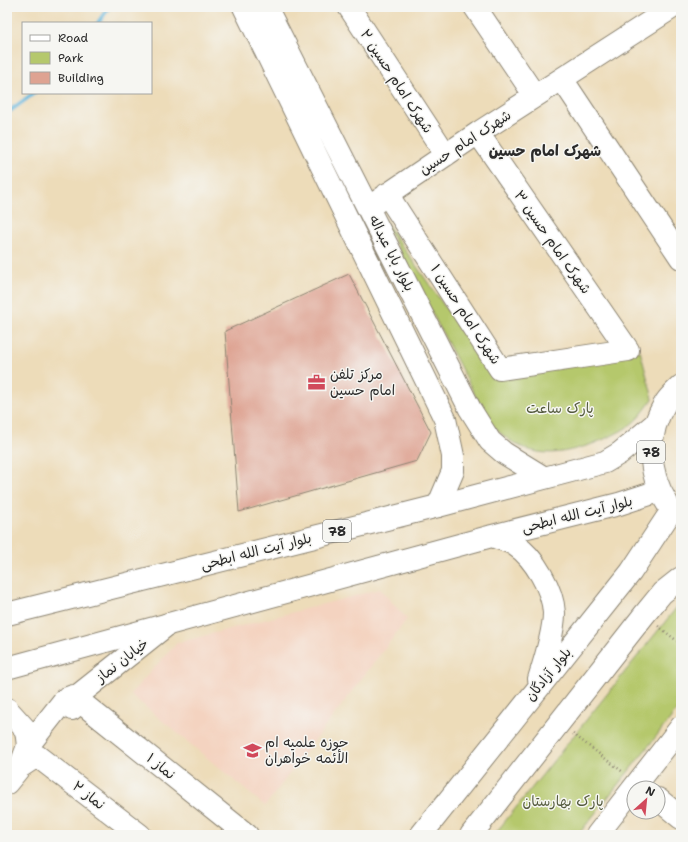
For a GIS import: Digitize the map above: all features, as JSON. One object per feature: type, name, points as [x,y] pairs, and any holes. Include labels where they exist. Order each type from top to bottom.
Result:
[{"type":"street","name":"بلوار بابا عبداله","points":[[244,7],[445,419],[453,456],[453,471],[438,506]]},
{"type":"street","name":"بلوار بابا عبداله","points":[[266,7],[470,409],[490,441],[504,453],[543,477]]},
{"type":"street","name":"شهرک امام حسین ۲","points":[[349,7],[446,154]]},
{"type":"street","points":[[475,7],[535,96]]},
{"type":"street","points":[[673,7],[681,19]]},
{"type":"street","name":"شهرک امام حسین","points":[[369,208],[446,154],[673,7]]},
{"type":"street","points":[[562,79],[681,258]]},
{"type":"street","points":[[311,142],[331,133]]},
{"type":"street","name":"شهرک امام حسین ۳","points":[[478,133],[628,350]]},
{"type":"street","name":"شهرک امام حسین ۱","points":[[387,194],[500,369],[628,350]]},
{"type":"street","name":"78","points":[[676,514],[659,491],[652,469],[651,445],[656,423],[666,402],[681,386]]},
{"type":"street","points":[[445,419],[470,409]]},
{"type":"street","name":"بلوار آیت الله ابطحی","points":[[7,614],[108,587],[438,506],[543,477],[605,462],[620,453],[656,423]]},
{"type":"street","name":"بلوار آیت الله ابطحی","points":[[7,668],[492,536],[619,504],[659,491]]},
{"type":"street","name":"بلوار آزادگان","points":[[421,835],[676,514]]},
{"type":"street","points":[[492,536],[515,545],[535,564],[548,587],[554,612],[547,655],[535,690]]},
{"type":"street","points":[[471,835],[644,615],[662,593],[681,578]]},
{"type":"street","name":"خیابان نماز","points":[[23,763],[65,699],[73,696],[76,697],[168,624]]},
{"type":"street","name":"نماز ۱","points":[[76,697],[247,835]]},
{"type":"street","points":[[7,709],[26,730],[23,763]]},
{"type":"street","points":[[644,780],[681,727]]},
{"type":"street","name":"نماز ۲","points":[[23,763],[140,835]]},
{"type":"street","points":[[597,835],[626,802]]},
{"type":"street","points":[[666,806],[681,818]]},
{"type":"path","points":[[644,615],[681,644]]},
{"type":"path","points":[[559,724],[634,780]]},
{"type":"shaded area","name":"حوزه علمیه ام الأئمه خواهران","points":[[380,589],[407,619],[265,806],[130,694],[177,643]]},
{"type":"green space","name":"پارک ساعت","points":[[382,217],[492,374],[640,351],[653,399],[638,419],[631,425],[616,434],[595,443],[564,452],[551,453],[526,449],[514,443],[501,434],[489,422]]},
{"type":"green space","name":"پارک بهارستان","points":[[681,602],[681,705],[578,835],[494,835]]},
{"type":"building","name":"مرکز تلفن امام حسین","points":[[349,274],[431,432],[417,461],[239,512],[225,331]]},
{"type":"waterway","points":[[99,22],[109,7]]},
{"type":"waterway","points":[[7,113],[33,94]]},
{"type":"place","name":"مرکز تلفن امام حسین","points":[[317,382]]},
{"type":"place","name":"حوزه علمیه ام الأئمه خواهران","points":[[252,750]]},
{"type":"district","name":"شهرک امام حسین","points":[[545,151]]}]
